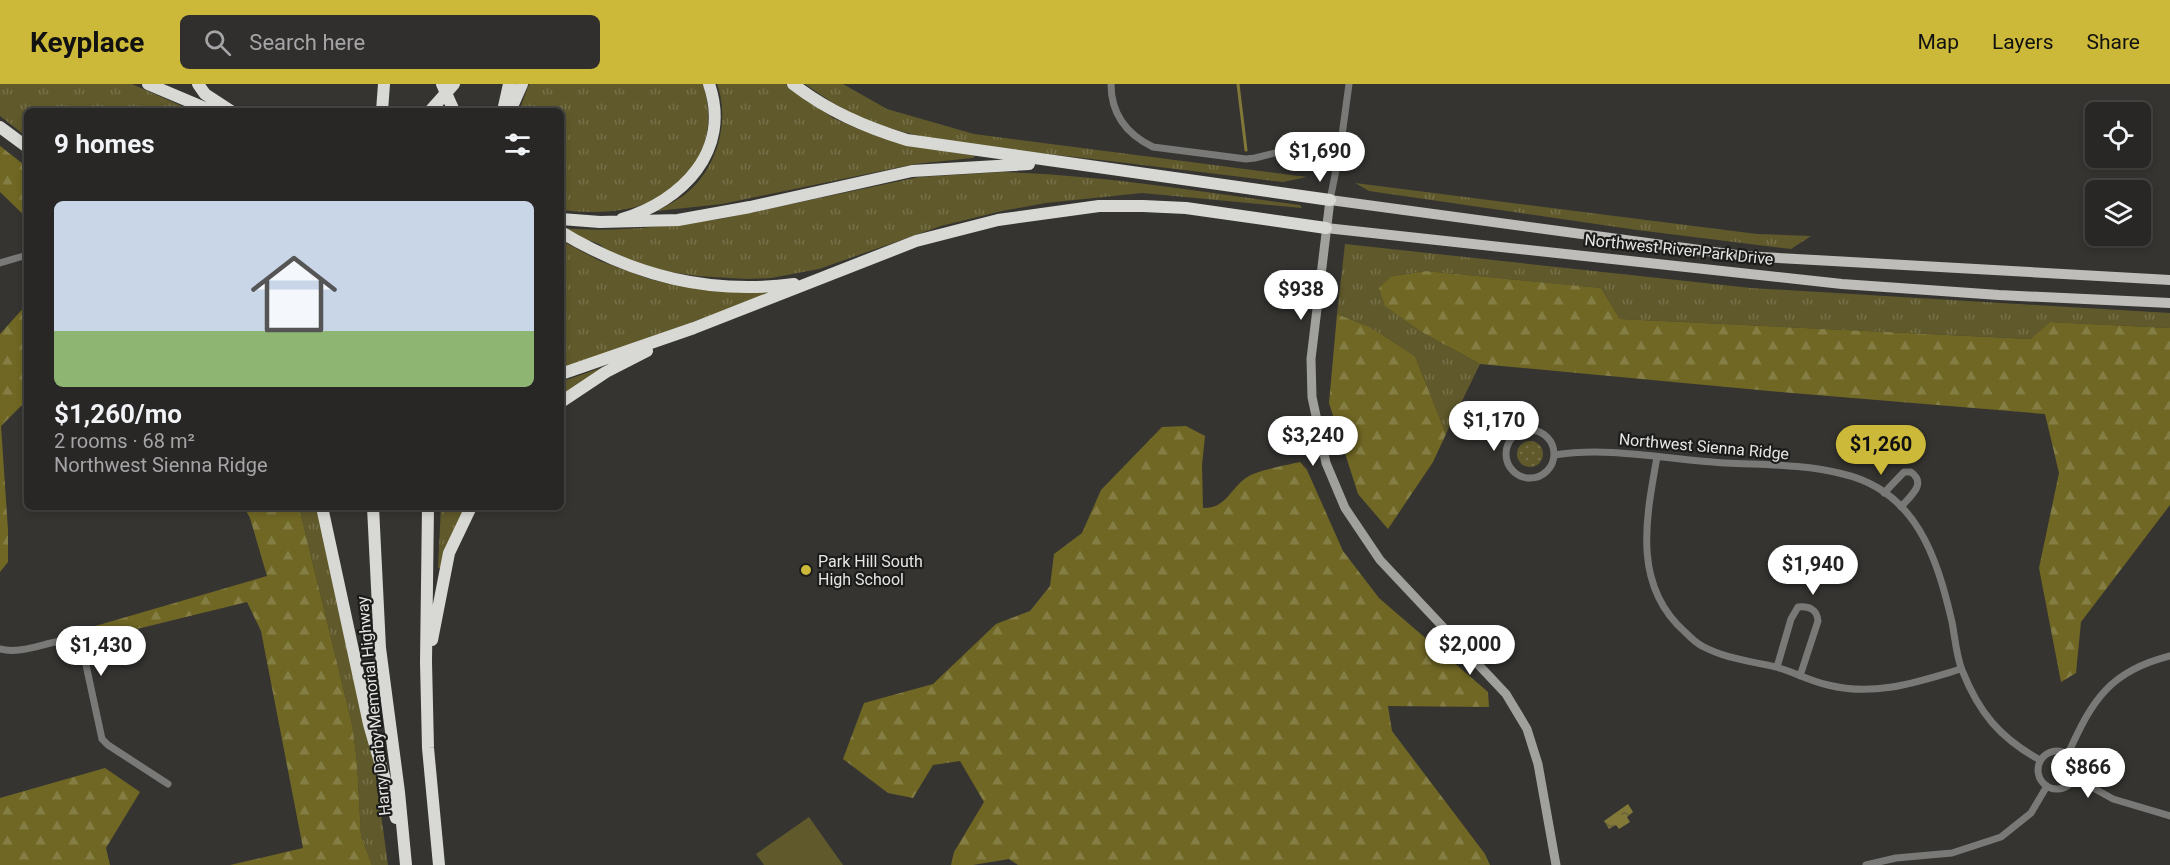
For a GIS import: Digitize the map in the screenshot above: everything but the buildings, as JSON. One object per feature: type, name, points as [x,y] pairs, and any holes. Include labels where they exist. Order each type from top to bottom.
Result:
[{"type":"highway","points":[[148,84],[205,108]]},
{"type":"highway","points":[[198,84],[205,94],[226,108]]},
{"type":"highway","points":[[442,84],[453,108]]},
{"type":"highway","points":[[433,108],[454,84]]},
{"type":"highway","points":[[504,108],[508,84]]},
{"type":"highway","points":[[511,108],[522,84]]},
{"type":"highway","points":[[600,222],[624,218],[654,205],[677,191],[695,174],[708,150],[714,131],[714,104],[709,84]]},
{"type":"highway","points":[[793,84],[823,105],[858,123],[906,140],[1054,162]]},
{"type":"highway","points":[[382,108],[383,88]]},
{"type":"highway","points":[[0,128],[24,145]]},
{"type":"highway","points":[[564,219],[600,222],[678,220],[750,207],[912,171],[1054,162]]},
{"type":"highway","name":"Northwest River Park Drive","points":[[1054,162],[1330,200]]},
{"type":"highway","name":"Northwest River Park Drive","points":[[825,276],[916,242],[998,220],[1099,206],[1186,208],[1326,228]]},
{"type":"highway","points":[[564,234],[598,253],[658,275],[711,285],[759,287],[783,285],[825,276]]},
{"type":"highway","points":[[564,373],[694,328],[825,276]]},
{"type":"highway","points":[[564,400],[606,372],[694,328]]},
{"type":"highway","points":[[323,510],[369,724],[404,848]]},
{"type":"highway","name":"Harry Darby Memorial Highway","points":[[374,510],[380,648],[406,865]]},
{"type":"highway","points":[[428,510],[426,662],[428,748],[439,865]]},
{"type":"highway","points":[[426,662],[448,553],[470,510]]},
{"type":"main road","name":"Northwest River Park Drive","points":[[1330,200],[1744,256],[2170,280]]},
{"type":"main road","name":"Northwest River Park Drive","points":[[1326,228],[1842,284],[2170,303]]},
{"type":"street","points":[[1111,84],[1113,105],[1122,123],[1136,137],[1153,147],[1246,159],[1299,147],[1340,150]]},
{"type":"street","points":[[1349,84],[1326,228],[1311,359],[1312,397],[1326,463],[1345,508],[1380,560],[1506,694],[1527,729],[1538,764],[1556,865]]},
{"type":"street","points":[[0,263],[24,256]]},
{"type":"street","points":[[1525,430],[1532,430],[1548,438],[1554,449],[1554,455],[1546,471],[1535,477],[1529,477],[1512,470],[1506,453],[1514,436],[1525,430]]},
{"type":"street","name":"Northwest Sienna Ridge","points":[[1554,455],[1575,452],[1626,453],[1657,458],[1797,467],[1844,474],[1872,484],[1901,507],[1916,523],[1933,555],[1943,585],[1961,669],[1978,706],[2004,736],[2020,749],[2040,760]]},
{"type":"street","points":[[1657,458],[1646,535],[1646,557],[1650,576],[1662,605],[1677,625],[1701,646],[1734,659],[1777,667],[1826,685],[1850,690],[1878,690],[1905,686],[1961,669]]},
{"type":"street","points":[[1884,493],[1904,472],[1911,472],[1917,477],[1918,487],[1901,507]]},
{"type":"street","points":[[1777,667],[1791,619],[1798,608],[1806,606],[1813,609],[1818,621],[1800,676]]},
{"type":"street","points":[[0,649],[24,650],[67,640],[80,645],[102,739],[108,746],[168,784]]},
{"type":"street","points":[[2068,754],[2084,718],[2110,685],[2134,668],[2170,656]]},
{"type":"street","points":[[2051,752],[2068,754],[2075,765],[2074,777],[2066,786],[2053,788],[2047,786],[2039,776],[2040,760],[2051,752]]},
{"type":"street","points":[[2074,777],[2113,799],[2170,816]]},
{"type":"street","points":[[1866,865],[1896,858],[1952,853],[2001,837],[2031,813],[2047,786]]},
{"type":"green space","points":[[0,84],[132,84],[186,108],[24,108],[24,135],[0,116]]},
{"type":"green space","points":[[529,84],[703,84],[708,121],[706,138],[692,169],[666,193],[639,206],[617,211],[564,210],[564,108],[520,108]]},
{"type":"green space","points":[[717,84],[786,84],[833,118],[856,128],[898,143],[975,156],[915,164],[722,204],[657,211],[689,191],[699,181],[714,155],[722,127],[721,98]]},
{"type":"green space","points":[[805,84],[843,84],[887,109],[974,134],[1307,177],[1283,182],[938,140],[911,134],[860,117]]},
{"type":"green space","points":[[0,146],[24,165],[24,215],[0,192]]},
{"type":"green space","points":[[1002,172],[1077,177],[1300,205],[1302,208],[1142,193],[1046,203],[941,226],[819,269],[771,278],[697,276],[671,272],[648,267],[612,254],[591,241],[566,243],[600,261],[649,279],[670,284],[770,290],[771,294],[564,368],[564,228],[621,229],[700,222],[919,177]]},
{"type":"green space","points":[[1355,183],[1757,234],[1811,236],[1791,249],[1637,230],[1369,191]]},
{"type":"green space","points":[[1345,244],[1751,288],[2170,313],[2170,328],[2050,322],[2032,339],[1620,319],[1601,288],[1426,271],[1392,276],[1425,334],[1480,364],[1446,434],[1415,356],[1370,327],[1337,314]]},
{"type":"green space","points":[[1426,271],[1601,288],[1620,319],[2031,339],[2050,322],[2170,328],[2170,505],[2081,622],[2076,673],[2061,682],[2039,568],[2059,473],[2045,414],[1480,364],[1425,334],[1385,306],[1379,288],[1392,276]]},
{"type":"green space","points":[[24,307],[24,403],[1,426],[8,562],[0,572],[0,334]]},
{"type":"green space","points":[[1337,314],[1370,327],[1415,356],[1446,434],[1433,462],[1388,529],[1358,494],[1329,403]]},
{"type":"green space","points":[[609,365],[564,395],[564,381]]},
{"type":"green space","points":[[1186,426],[1205,436],[1202,465],[1203,508],[1218,505],[1249,476],[1300,462],[1307,470],[1343,551],[1379,598],[1488,692],[1489,707],[1388,706],[1392,731],[1485,854],[1490,865],[1018,865],[1009,859],[973,865],[951,865],[954,852],[984,802],[960,761],[933,765],[913,798],[888,793],[843,759],[864,703],[933,684],[996,624],[1030,611],[1050,586],[1054,554],[1082,533],[1101,490],[1162,427]]},
{"type":"green space","points":[[1530,441],[1539,445],[1543,454],[1539,463],[1530,467],[1521,463],[1517,454],[1521,445]]},
{"type":"green space","points":[[246,510],[300,510],[352,724],[357,762],[361,836],[372,865],[230,865],[303,848],[261,631],[247,602],[84,642],[73,631],[267,576]]},
{"type":"green space","points":[[300,510],[320,510],[374,763],[388,865],[372,865],[361,836],[357,762],[352,724]]},
{"type":"green space","points":[[441,510],[465,510],[441,568],[438,568]]},
{"type":"green space","points":[[105,768],[140,792],[106,848],[110,865],[0,865],[0,798]]},
{"type":"green space","points":[[809,817],[843,865],[764,865],[756,854]]},
{"type":"water","points":[[1628,804],[1633,812],[1627,817],[1630,822],[1619,829],[1616,825],[1609,829],[1604,821]]},
{"type":"waterway","points":[[1238,84],[1246,150]]},
{"type":"place","name":"Park Hill South High School","points":[[806,570]]}]
